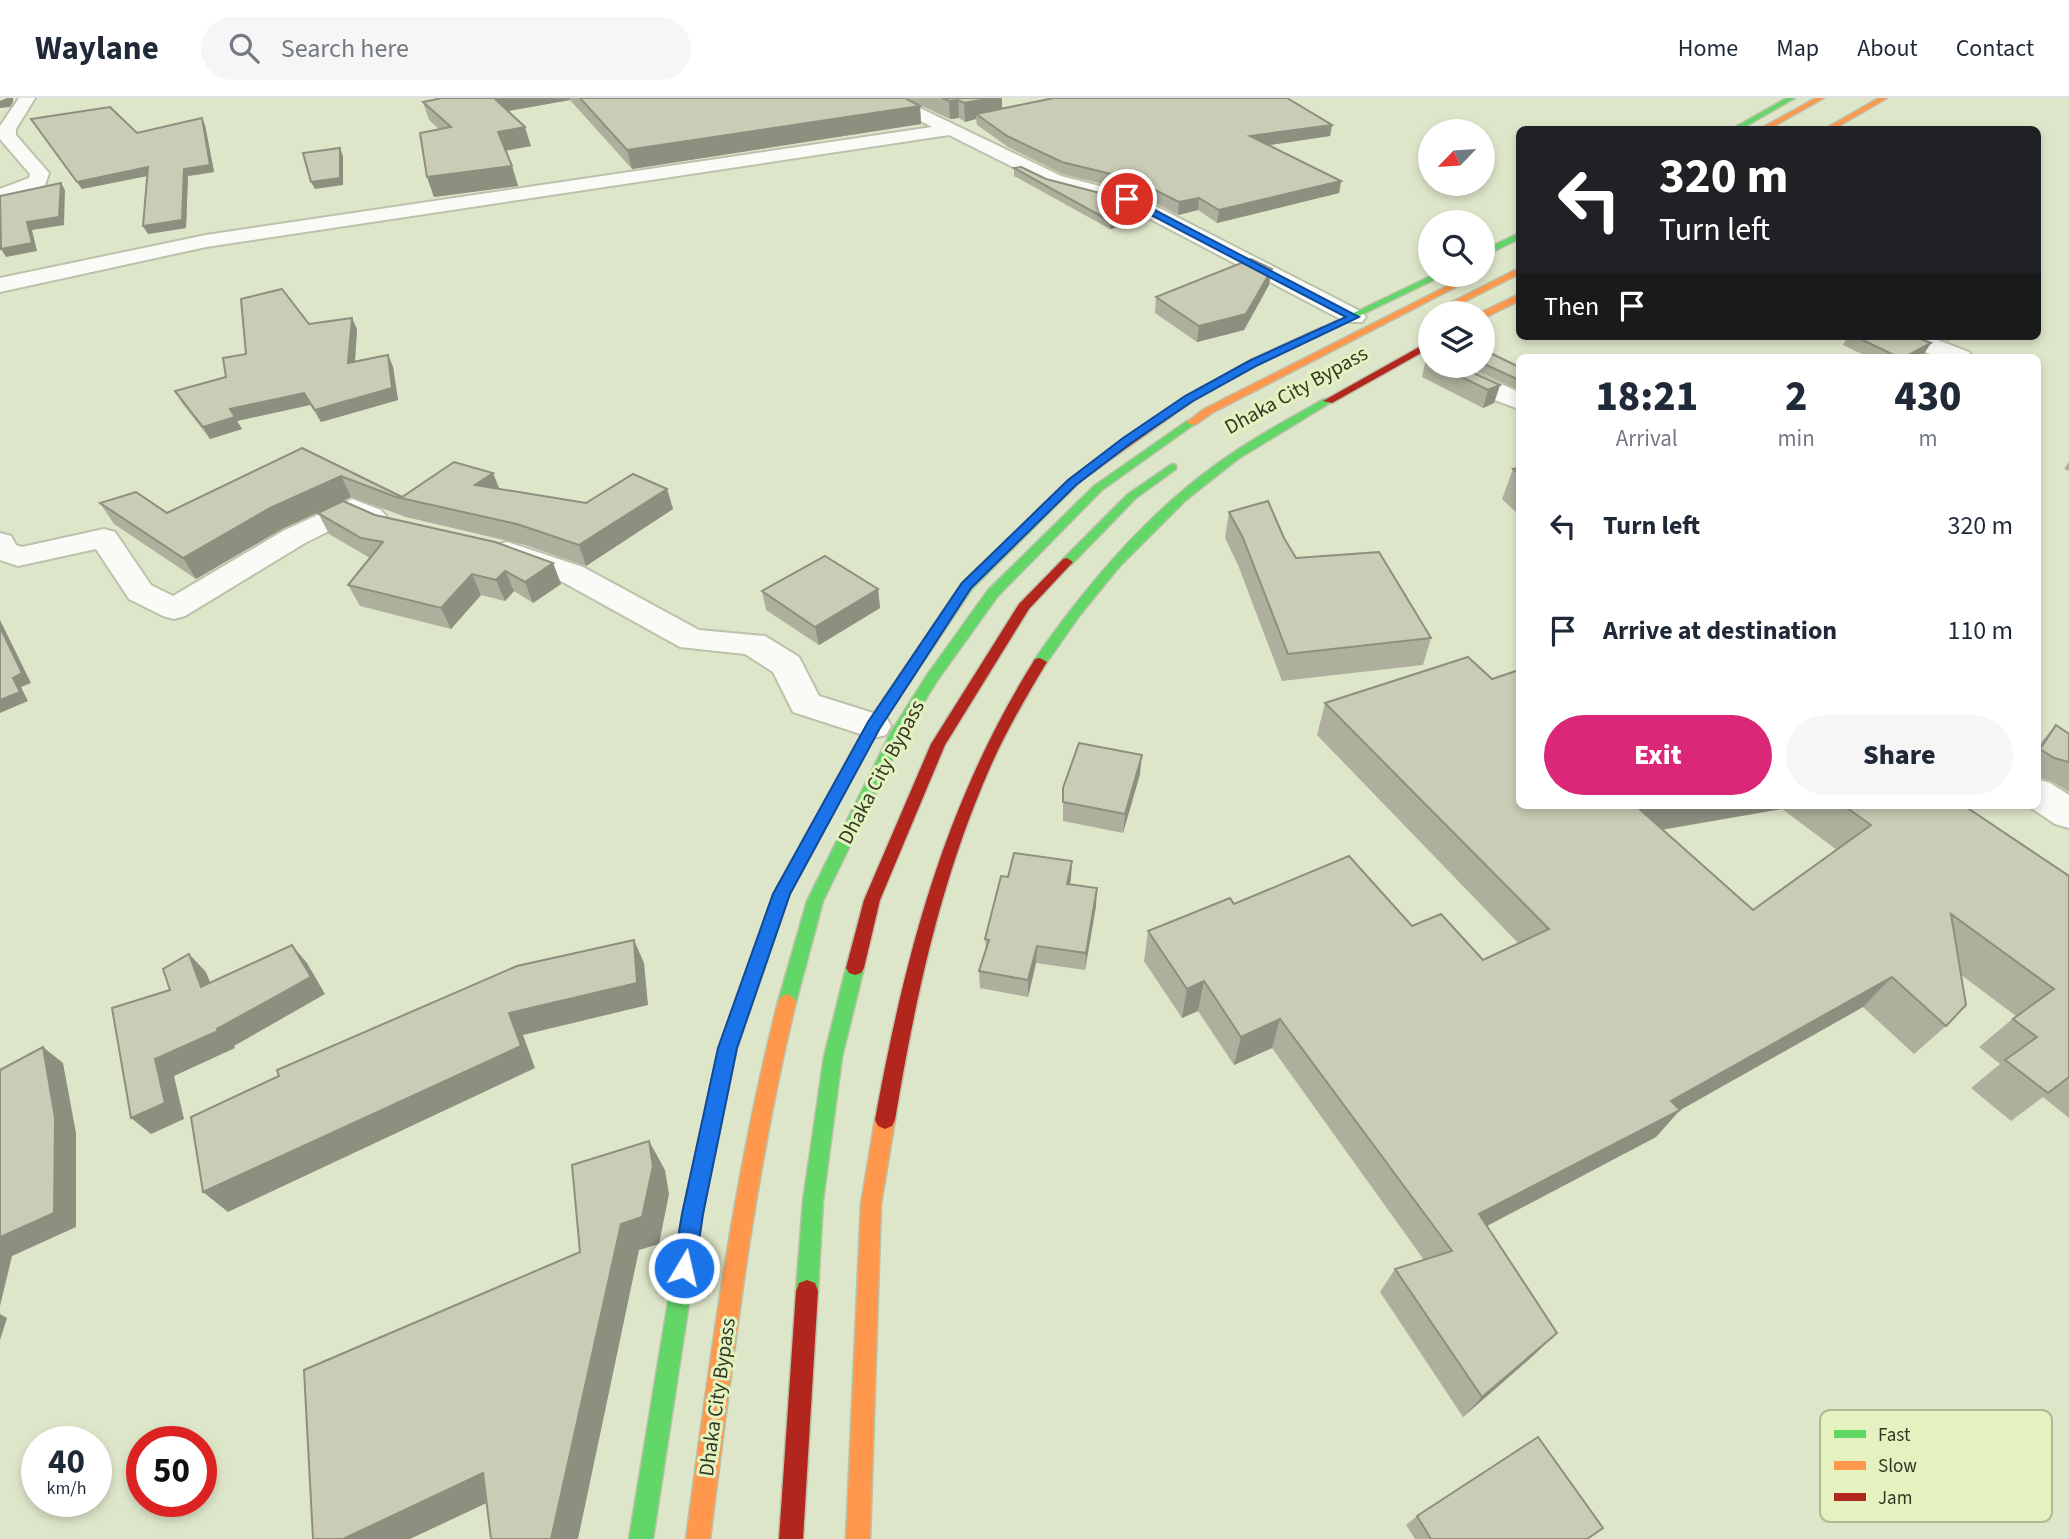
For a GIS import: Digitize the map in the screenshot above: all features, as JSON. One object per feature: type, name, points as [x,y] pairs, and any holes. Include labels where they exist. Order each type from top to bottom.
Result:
[{"type":"main road","points":[[1740,126],[1792,98]]},
{"type":"main road","points":[[1768,126],[1821,98]]},
{"type":"main road","points":[[1833,126],[1884,98]]},
{"type":"main road","points":[[1797,126],[1837,104]]},
{"type":"main road","points":[[1495,248],[1516,237]]},
{"type":"main road","points":[[1495,265],[1516,254]]},
{"type":"main road","points":[[1460,301],[1516,273]]},
{"type":"main road","points":[[641,1539],[692,1214],[728,1048],[782,894],[873,726],[967,586],[1072,482],[1189,398],[1255,362],[1418,286]]},
{"type":"main road","name":"Dhaka City Bypass","points":[[698,1539],[743,1208],[774,1052],[815,901],[898,733],[932,678],[993,593],[1098,488],[1208,411],[1451,287]]},
{"type":"main road","points":[[1495,309],[1516,299]]},
{"type":"main road","points":[[1398,333],[1418,322]]},
{"type":"main road","points":[[858,1539],[871,1204],[895,1058],[932,903],[958,821],[990,750],[1020,694],[1072,615],[1113,566],[1204,479],[1256,442],[1418,356]]},
{"type":"main road","name":"Dhaka City Bypass","points":[[792,1539],[813,1201],[833,1057],[872,900],[938,744],[1024,607],[1132,496],[1189,455]]},
{"type":"street","points":[[0,196],[38,181],[40,173],[7,136],[7,129],[27,98]]},
{"type":"street","points":[[886,98],[1054,180],[1127,199],[1354,317]]},
{"type":"street","points":[[0,285],[206,241],[949,130]]},
{"type":"street","points":[[1915,340],[1952,354]]},
{"type":"street","points":[[1465,378],[1516,400]]},
{"type":"street","points":[[0,542],[3,550],[18,557],[51,552],[104,538],[140,592],[174,610],[294,537],[352,508],[396,527]]},
{"type":"street","points":[[474,544],[513,553],[572,574],[692,640],[752,644],[787,665],[805,704],[873,726]]},
{"type":"street","points":[[2041,796],[2069,814]]},
{"type":"building","points":[[442,98],[494,98],[525,127],[498,132],[512,166],[427,177],[420,133],[451,127],[423,102]]},
{"type":"building","points":[[580,98],[905,98],[920,106],[627,150]]},
{"type":"building","points":[[942,98],[992,98],[964,103]]},
{"type":"building","points":[[1054,98],[1287,98],[1332,125],[1250,136],[1341,181],[1219,210],[1199,198],[1179,202],[1135,180],[1062,162],[1007,136],[976,114]]},
{"type":"building","points":[[110,107],[137,133],[202,118],[210,165],[184,169],[182,220],[143,226],[148,167],[77,182],[31,119]]},
{"type":"building","points":[[340,148],[340,178],[311,182],[303,153]]},
{"type":"building","points":[[1021,167],[1046,179],[1119,198],[1149,213],[1110,221],[1014,168]]},
{"type":"building","points":[[61,183],[59,217],[27,222],[32,243],[1,249],[0,196]]},
{"type":"building","points":[[1251,259],[1272,269],[1246,314],[1199,326],[1156,297]]},
{"type":"building","points":[[282,289],[309,324],[352,318],[348,363],[388,355],[392,388],[315,410],[304,393],[230,409],[235,417],[203,427],[175,391],[226,377],[223,358],[246,354],[241,299]]},
{"type":"building","points":[[1862,340],[1923,340],[1931,343],[1911,354],[1892,354]]},
{"type":"building","points":[[1495,355],[1516,366],[1516,379],[1495,369]]},
{"type":"building","points":[[1464,378],[1485,378],[1500,385],[1488,390]]},
{"type":"building","points":[[302,448],[402,497],[454,462],[493,473],[475,485],[586,503],[633,474],[667,489],[579,545],[517,524],[396,497],[341,476],[270,508],[183,558],[100,503],[136,492],[167,513]]},
{"type":"building","points":[[343,501],[375,515],[495,542],[553,563],[525,582],[505,571],[496,580],[472,574],[441,608],[348,585],[383,542],[361,538],[318,513]]},
{"type":"building","points":[[1268,501],[1296,558],[1379,552],[1431,638],[1288,654],[1243,538],[1229,512]]},
{"type":"building","points":[[825,556],[878,589],[815,627],[762,591]]},
{"type":"building","points":[[0,627],[22,673],[13,678],[20,692],[0,700]]},
{"type":"building","points":[[1468,657],[1492,679],[1516,671],[1516,809],[1639,809],[1753,910],[1871,825],[1849,809],[1969,809],[2069,876],[2069,1077],[2048,1093],[2005,1060],[2037,1037],[2013,1019],[2054,989],[1951,914],[1966,1005],[1946,1026],[1892,977],[1671,1101],[1680,1110],[1479,1214],[1557,1333],[1482,1397],[1395,1269],[1452,1251],[1280,1019],[1241,1037],[1204,981],[1187,989],[1148,931],[1230,898],[1234,904],[1349,856],[1412,926],[1441,914],[1483,960],[1549,929],[1325,703]]},
{"type":"building","points":[[2056,725],[2069,734],[2069,762],[2054,758],[2041,748]]},
{"type":"building","points":[[1079,743],[1142,755],[1125,814],[1063,802],[1063,788]]},
{"type":"building","points":[[1014,853],[1072,861],[1067,884],[1097,888],[1086,953],[1037,946],[1028,980],[979,971],[989,940],[985,939],[1001,876],[1008,877]]},
{"type":"building","points":[[634,940],[637,983],[509,1013],[521,1046],[203,1192],[191,1117],[279,1076],[277,1070],[517,966]]},
{"type":"building","points":[[292,945],[311,977],[217,1029],[218,1031],[155,1059],[165,1103],[131,1118],[112,1008],[170,990],[163,969],[189,954],[201,987]]},
{"type":"building","points":[[43,1047],[55,1118],[54,1213],[0,1237],[0,1070]]},
{"type":"building","points":[[649,1141],[653,1166],[642,1217],[621,1224],[551,1539],[491,1539],[483,1473],[343,1539],[313,1539],[304,1370],[580,1252],[572,1165]]},
{"type":"building","points":[[1538,1437],[1603,1528],[1587,1539],[1431,1539],[1417,1516]]},
{"type":"traffic: fast","points":[[1740,126],[1792,98]]},
{"type":"traffic: fast","points":[[1495,248],[1516,237]]},
{"type":"traffic: fast","points":[[1325,329],[1418,285]]},
{"type":"traffic: fast","points":[[1040,662],[1075,612],[1115,564],[1159,518],[1234,457],[1328,401]]},
{"type":"traffic: fast","points":[[787,1002],[815,901],[898,732],[932,678],[993,593],[1098,488],[1191,423]]},
{"type":"traffic: fast","points":[[1067,562],[1132,496],[1172,467]]},
{"type":"traffic: fast","points":[[858,754],[873,726],[967,586],[1079,477]]},
{"type":"traffic: fast","points":[[807,1291],[813,1201],[833,1057],[855,968]]},
{"type":"traffic: fast","points":[[641,1539],[693,1211]]},
{"type":"traffic: slow","points":[[1768,126],[1821,98]]},
{"type":"traffic: slow","points":[[1833,126],[1884,98]]},
{"type":"traffic: slow","points":[[1459,301],[1516,272]]},
{"type":"traffic: slow","points":[[1191,423],[1208,411],[1451,287]]},
{"type":"traffic: slow","points":[[1495,309],[1516,299]]},
{"type":"traffic: slow","points":[[693,1211],[728,1048],[782,893],[858,754]]},
{"type":"traffic: slow","points":[[698,1539],[724,1337],[745,1202],[787,1002]]},
{"type":"traffic: slow","points":[[858,1539],[871,1204],[885,1120]]},
{"type":"traffic: jam","points":[[1079,477],[1189,399],[1255,362],[1325,329]]},
{"type":"traffic: jam","points":[[1328,401],[1418,351]]},
{"type":"traffic: jam","points":[[855,968],[872,900],[938,744],[1024,607],[1067,562]]},
{"type":"traffic: jam","points":[[885,1120],[908,1001],[939,883],[982,769],[1009,714],[1040,662]]},
{"type":"traffic: jam","points":[[791,1539],[807,1291]]},
{"type":"route","points":[[684,1268],[692,1214],[728,1048],[782,894],[873,726],[967,586],[1072,482],[1127,441],[1189,398],[1255,362],[1354,317],[1127,199]]}]
